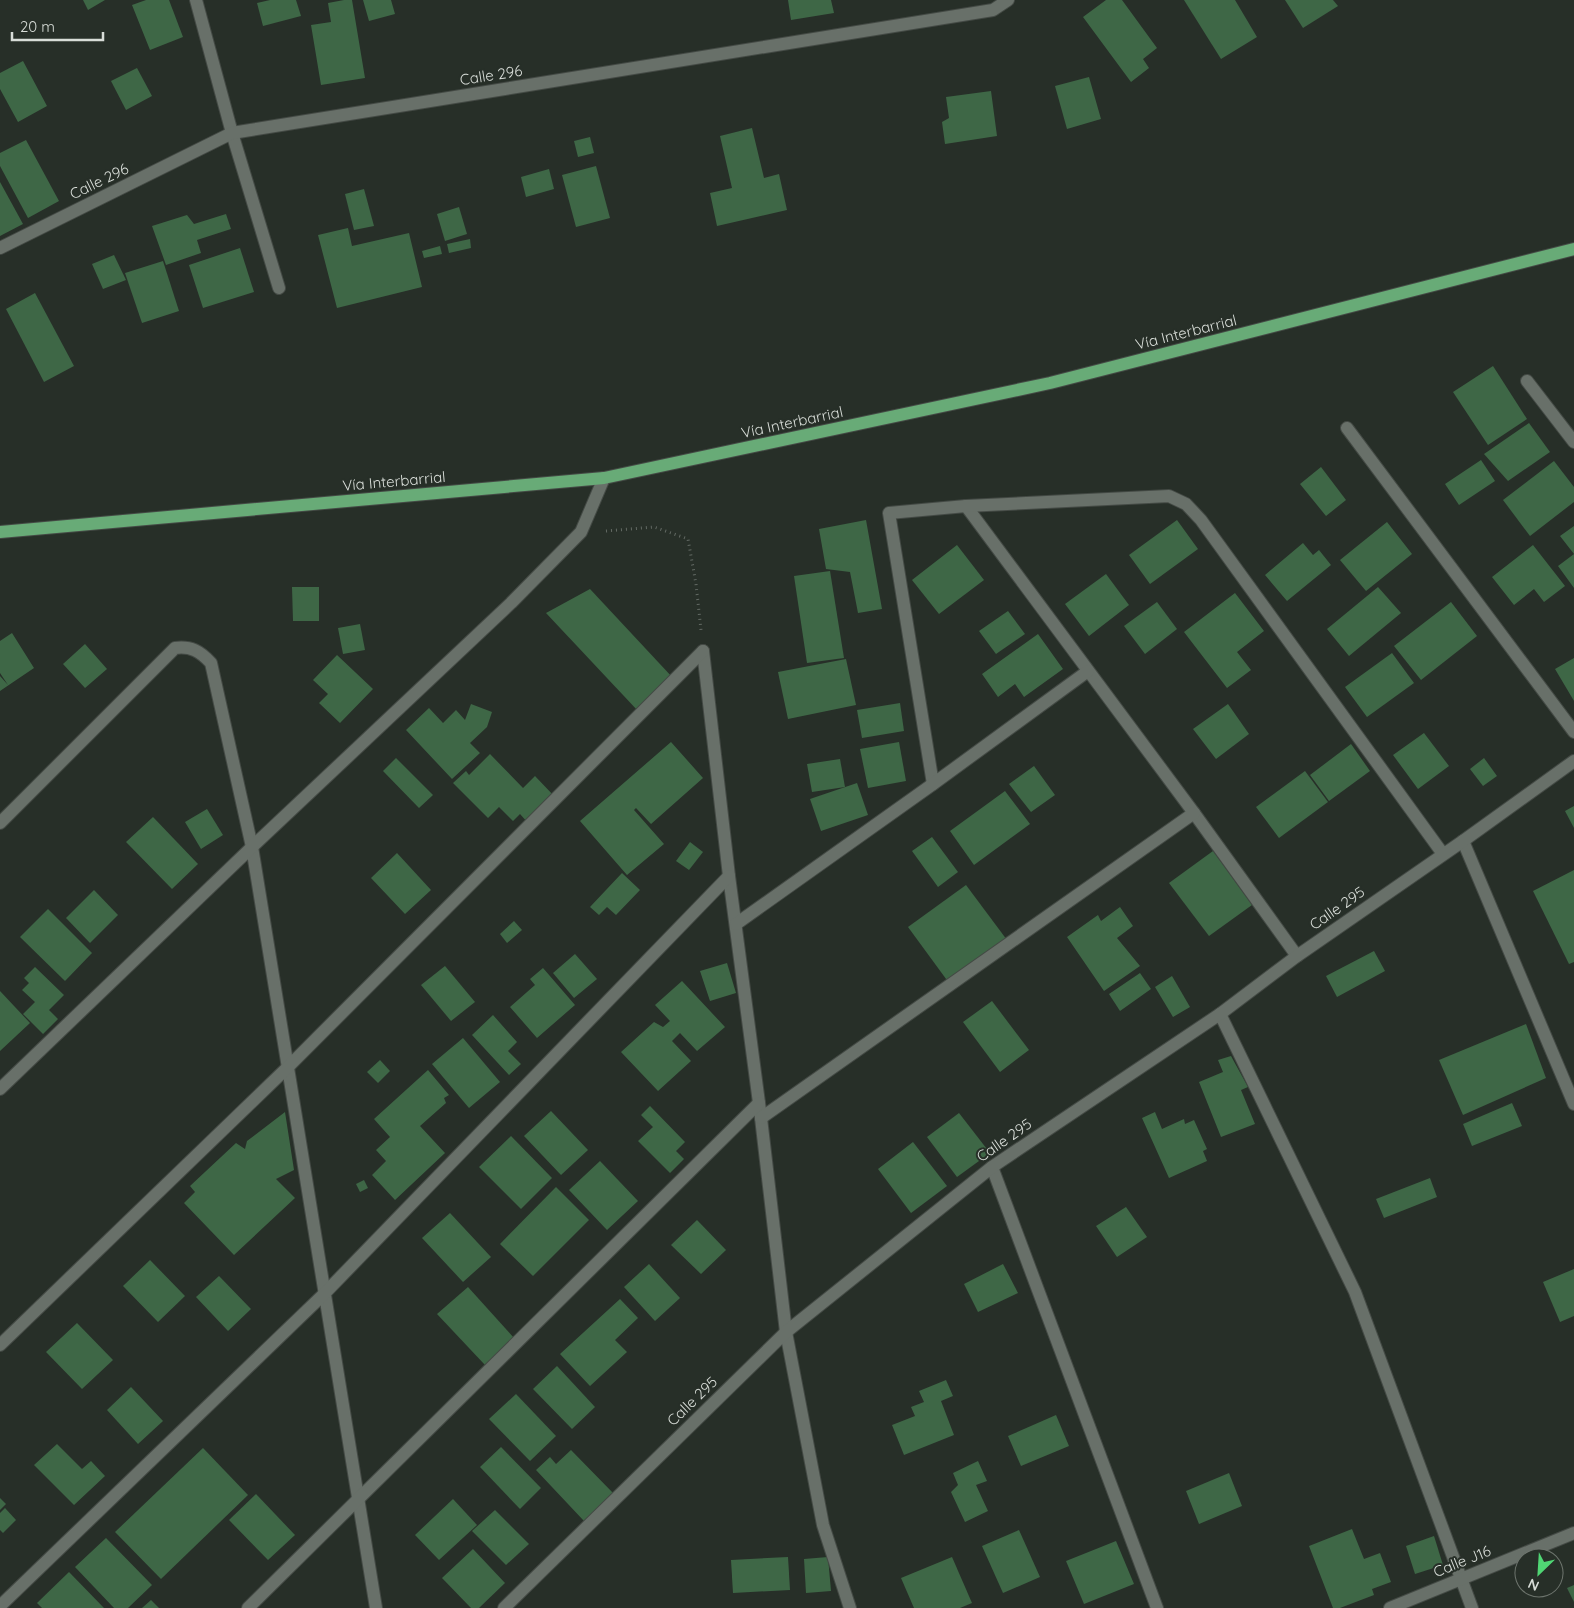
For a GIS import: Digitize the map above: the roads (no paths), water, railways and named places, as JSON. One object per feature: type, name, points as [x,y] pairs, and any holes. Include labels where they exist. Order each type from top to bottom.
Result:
[{"type":"main road","name":"Vía Interbarrial","points":[[0,532],[604,478],[1050,383],[1574,249]]},
{"type":"street","points":[[196,0],[232,133],[279,288]]},
{"type":"street","name":"Calle 296","points":[[0,248],[232,133],[992,5],[1008,0]]},
{"type":"street","points":[[1527,381],[1574,442]]},
{"type":"street","points":[[1347,428],[1574,732]]},
{"type":"street","points":[[0,1089],[252,847],[511,603],[581,532],[604,478]]},
{"type":"street","points":[[933,784],[889,513],[966,506],[1169,496],[1186,504],[1201,520],[1443,854]]},
{"type":"street","points":[[966,506],[1194,813],[1297,956]]},
{"type":"street","points":[[0,823],[175,648],[186,646],[201,652],[211,663],[252,847],[376,1608]]},
{"type":"street","points":[[0,1345],[288,1067],[703,651],[786,1332],[823,1525],[850,1608]]},
{"type":"street","points":[[736,924],[1088,671]]},
{"type":"street","name":"Calle 295","points":[[504,1608],[786,1332],[992,1167],[1220,1014],[1297,956],[1463,841],[1574,761]]},
{"type":"street","points":[[761,1118],[1194,813]]},
{"type":"street","points":[[1463,841],[1574,1104]]},
{"type":"street","points":[[0,1606],[324,1294],[729,876]]},
{"type":"street","points":[[1220,1014],[1355,1292],[1460,1580],[1472,1608]]},
{"type":"street","points":[[248,1608],[759,1102]]},
{"type":"street","points":[[992,1167],[1157,1608]]},
{"type":"street","name":"Calle J16","points":[[1390,1608],[1574,1532]]}]
